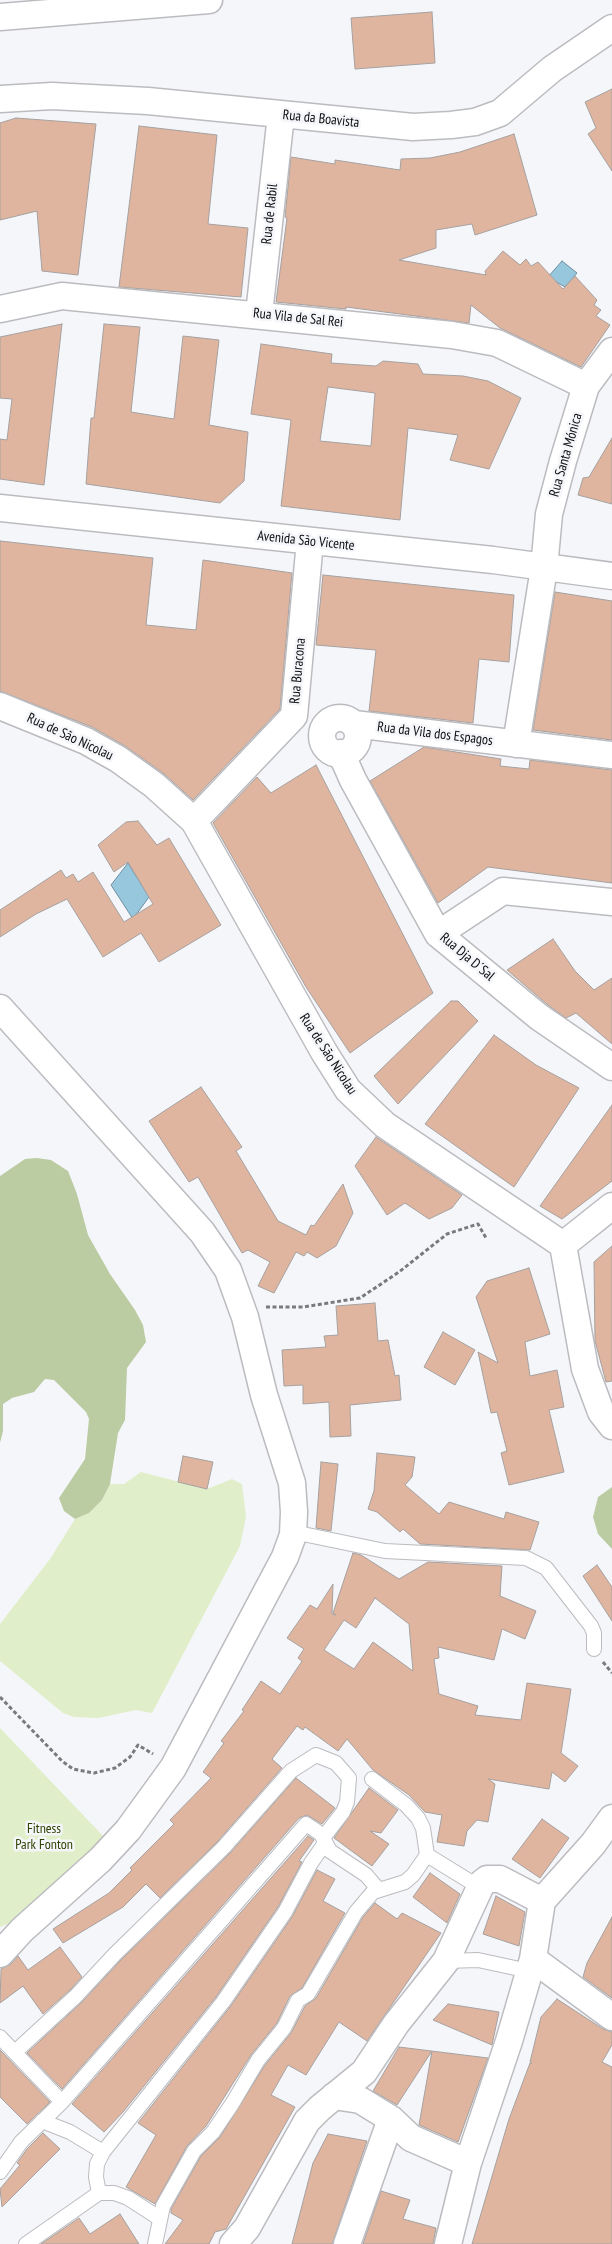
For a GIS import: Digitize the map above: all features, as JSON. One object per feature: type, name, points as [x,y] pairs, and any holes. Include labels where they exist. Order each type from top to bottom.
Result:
[{"type":"street","points":[[0,18],[65,6],[209,0]]},
{"type":"street","name":"Rua da Boavista","points":[[0,99],[52,96],[148,101],[413,128],[475,122],[500,112],[552,69],[612,28]]},
{"type":"street","name":"Rua de Rabil","points":[[259,314],[281,115]]},
{"type":"street","name":"Rua Vila de Sal Rei","points":[[0,309],[62,296],[259,314],[452,335],[497,343],[586,386]]},
{"type":"street","name":"Rua Santa Mónica","points":[[516,744],[544,568],[550,514],[563,461],[586,386],[612,351]]},
{"type":"street","name":"Avenida São Vicente","points":[[0,508],[493,560],[612,576]]},
{"type":"street","name":"Rua Buracona","points":[[194,822],[294,716],[310,541]]},
{"type":"street","name":"Rua de São Nicolau","points":[[0,706],[86,741],[118,759],[154,785],[194,822],[324,1052],[348,1090],[385,1125],[563,1245]]},
{"type":"street","points":[[294,716],[325,726]]},
{"type":"street","points":[[339,718],[354,724],[358,735],[355,745],[341,753],[330,751],[323,742],[325,726],[328,722],[339,718]]},
{"type":"street","name":"Rua da Vila dos Espagos","points":[[354,724],[612,755]]},
{"type":"street","name":"Rua Dja D´Sal","points":[[341,753],[353,780],[438,934],[540,1016],[612,1067]]},
{"type":"street","points":[[438,934],[503,892],[612,902]]},
{"type":"street","points":[[0,1008],[202,1232],[228,1270],[242,1308],[264,1395],[292,1483],[293,1532],[286,1557],[173,1768],[128,1830],[100,1860],[11,1933],[0,1954]]},
{"type":"street","points":[[612,1206],[563,1245],[585,1369],[601,1412],[612,1426]]},
{"type":"street","points":[[448,2244],[468,2163],[509,2041],[531,1965],[542,1901],[593,1844],[612,1818]]},
{"type":"street","points":[[233,2244],[247,2228],[307,2121],[364,2072],[396,2024],[446,1961],[479,1887],[487,1879],[500,1879],[542,1901]]},
{"type":"street","points":[[531,1965],[612,2017]]},
{"type":"street","points":[[334,2096],[360,2100],[391,2119],[410,2138],[468,2163]]},
{"type":"street","points":[[347,2244],[391,2119]]},
{"type":"lane","points":[[293,1532],[385,1551],[526,1558],[546,1568],[591,1626],[594,1633],[594,1649]]},
{"type":"lane","points":[[14,2052],[70,2002],[114,1955],[218,1853],[256,1813],[291,1771],[316,1755],[336,1762],[349,1778],[348,1795],[343,1812],[324,1840],[285,1912],[223,2002],[103,2152],[97,2164],[96,2177],[99,2193]]},
{"type":"lane","points":[[154,2244],[159,2218],[164,2206],[194,2151],[213,2132],[258,2060],[284,2028],[298,2000],[308,1994],[360,1906],[373,1892],[405,1882],[413,1875],[427,1855],[423,1828],[418,1818],[406,1804],[372,1779]]},
{"type":"lane","points":[[0,2172],[21,2142],[62,2102],[306,1824],[313,1827],[337,1857],[366,1875],[378,1890]]},
{"type":"lane","points":[[427,1855],[479,1887]]},
{"type":"lane","points":[[446,1961],[478,1960],[531,1965]]},
{"type":"lane","points":[[0,2038],[62,2102]]},
{"type":"lane","points":[[42,2120],[70,2132],[103,2152]]},
{"type":"lane","points":[[26,2244],[99,2193],[114,2192],[128,2198],[159,2218]]},
{"type":"path","points":[[242,1308],[303,1307],[360,1298],[399,1272],[447,1234],[478,1224],[486,1238]]},
{"type":"path","points":[[0,1697],[62,1761],[73,1769],[94,1773],[115,1768],[130,1757],[138,1744],[159,1758]]},
{"type":"green space","points":[[25,1159],[51,1160],[68,1171],[77,1194],[88,1235],[110,1274],[135,1310],[143,1325],[146,1342],[127,1368],[125,1420],[118,1433],[110,1484],[102,1500],[89,1513],[75,1519],[64,1511],[59,1498],[85,1459],[89,1419],[86,1412],[54,1380],[45,1379],[34,1392],[12,1398],[3,1404],[3,1431],[0,1443],[0,1176]]},
{"type":"green space","points":[[141,1472],[207,1489],[232,1479],[242,1484],[246,1517],[240,1546],[152,1713],[136,1710],[98,1718],[74,1717],[63,1713],[0,1661],[0,1624],[50,1559],[75,1519],[89,1513],[102,1500],[110,1484],[124,1484]]},
{"type":"green space","points":[[612,1487],[612,1549],[598,1534],[593,1517],[598,1497]]},
{"type":"green space","name":"Fitness Park Fonton","points":[[0,1728],[107,1840],[19,1919],[0,1927]]},
{"type":"water","points":[[562,261],[577,273],[565,287],[548,277]]},
{"type":"water","points":[[128,863],[149,897],[133,919],[111,885]]},
{"type":"building","points":[[432,12],[435,63],[355,69],[351,18]]},
{"type":"building","points":[[612,89],[612,171],[588,134],[596,128],[585,102]]},
{"type":"building","points":[[16,118],[96,124],[78,275],[42,271],[37,211],[0,220],[0,123]]},
{"type":"building","points":[[139,126],[217,135],[208,224],[248,228],[241,297],[119,287]]},
{"type":"building","points":[[514,134],[537,215],[475,235],[472,224],[436,230],[436,248],[399,260],[486,275],[485,271],[503,251],[520,265],[526,259],[531,266],[538,262],[563,289],[575,276],[597,300],[594,305],[601,310],[596,316],[610,325],[581,367],[500,328],[471,305],[469,323],[346,307],[346,309],[276,302],[287,218],[285,217],[291,157],[335,164],[335,160],[400,170],[401,159],[430,158],[460,152]]},
{"type":"building","points":[[62,324],[44,485],[0,479],[0,439],[7,440],[12,399],[0,398],[0,337]]},
{"type":"building","points":[[104,324],[140,327],[131,412],[174,419],[183,336],[219,340],[209,425],[248,432],[244,481],[220,503],[86,484],[91,418],[94,418]]},
{"type":"building","points":[[261,344],[332,354],[331,363],[376,366],[383,361],[418,364],[423,374],[463,376],[488,381],[521,398],[489,469],[450,460],[458,435],[408,428],[400,520],[281,506],[291,420],[251,414]],"holes":[[[328,387],[375,393],[371,446],[320,441]]]},
{"type":"building","points":[[612,438],[612,504],[578,495],[583,478],[589,477]]},
{"type":"building","points":[[0,541],[153,558],[146,625],[196,630],[203,560],[292,573],[280,709],[193,800],[163,773],[125,746],[92,727],[0,691]]},
{"type":"building","points":[[323,575],[514,595],[509,662],[479,659],[473,723],[369,711],[376,650],[316,645]]},
{"type":"building","points":[[555,592],[612,601],[612,740],[533,730]]},
{"type":"building","points":[[424,747],[501,759],[500,766],[529,769],[530,760],[612,770],[612,883],[488,867],[438,903],[370,781]]},
{"type":"building","points":[[316,765],[433,993],[350,1053],[306,987],[213,823],[257,777],[271,793]]},
{"type":"building","points":[[138,821],[157,845],[169,838],[221,925],[159,962],[141,933],[103,957],[67,899],[36,914],[0,937],[0,910],[61,870],[66,878],[73,874],[78,882],[93,872],[124,922],[153,904],[128,862],[114,872],[98,845],[126,822]]},
{"type":"building","points":[[553,939],[575,971],[594,990],[612,978],[612,1044],[576,1013],[566,1018],[507,970]]},
{"type":"building","points":[[451,1001],[458,1001],[478,1021],[398,1104],[374,1076]]},
{"type":"building","points":[[494,1035],[536,1065],[579,1088],[514,1187],[425,1124]]},
{"type":"building","points":[[201,1087],[242,1147],[236,1151],[278,1221],[306,1235],[311,1225],[314,1226],[343,1184],[353,1213],[336,1246],[317,1258],[307,1252],[304,1256],[296,1252],[274,1293],[258,1286],[270,1262],[248,1250],[242,1253],[198,1177],[189,1182],[149,1121]]},
{"type":"building","points":[[612,1105],[612,1181],[562,1219],[540,1206]]},
{"type":"building","points":[[376,1137],[462,1195],[452,1208],[429,1219],[405,1203],[387,1215],[355,1166]]},
{"type":"building","points":[[612,1246],[612,1381],[606,1382],[595,1341],[594,1262]]},
{"type":"building","points":[[529,1268],[550,1334],[525,1342],[530,1376],[557,1370],[564,1407],[549,1410],[564,1472],[509,1485],[501,1453],[507,1451],[497,1412],[491,1413],[478,1352],[498,1363],[476,1297],[487,1281]]},
{"type":"building","points":[[375,1303],[378,1341],[388,1340],[395,1376],[399,1375],[401,1400],[350,1405],[351,1436],[330,1437],[329,1402],[303,1404],[303,1385],[284,1386],[282,1350],[326,1347],[324,1336],[338,1335],[336,1306]]},
{"type":"building","points":[[443,1332],[475,1350],[455,1385],[424,1367]]},
{"type":"building","points":[[377,1453],[415,1457],[412,1477],[405,1485],[439,1514],[449,1502],[504,1519],[506,1512],[539,1522],[530,1550],[420,1544],[403,1529],[400,1532],[377,1512],[368,1509],[374,1491]]},
{"type":"building","points":[[183,1456],[213,1462],[207,1489],[178,1482]]},
{"type":"building","points":[[321,1462],[338,1464],[331,1531],[316,1528]]},
{"type":"building","points":[[353,1553],[361,1555],[399,1579],[428,1562],[502,1566],[500,1596],[536,1611],[525,1639],[502,1629],[494,1660],[438,1647],[439,1658],[434,1659],[439,1694],[478,1706],[475,1715],[521,1720],[527,1683],[571,1689],[561,1753],[578,1766],[565,1782],[552,1772],[549,1789],[488,1779],[495,1784],[488,1822],[477,1820],[467,1831],[464,1846],[437,1842],[442,1815],[425,1812],[409,1795],[373,1770],[347,1739],[338,1751],[305,1727],[303,1730],[297,1726],[272,1759],[282,1768],[218,1841],[160,1898],[146,1884],[123,1907],[63,1943],[53,1929],[109,1893],[132,1870],[130,1868],[174,1824],[170,1820],[211,1778],[203,1772],[224,1743],[221,1741],[244,1711],[242,1710],[261,1681],[280,1694],[302,1661],[298,1658],[304,1649],[287,1638],[310,1605],[317,1609],[333,1584],[332,1614],[336,1615],[333,1613]],"holes":[[[375,1598],[409,1624],[413,1671],[373,1642],[354,1669],[324,1650],[344,1620],[356,1628]]]},
{"type":"building","points":[[597,1565],[612,1587],[612,1621],[583,1576]]},
{"type":"building","points":[[296,1778],[335,1808],[322,1824],[307,1815],[299,1818],[62,2089],[27,2053],[82,2002],[120,1961],[230,1853]]},
{"type":"building","points":[[369,1788],[398,1810],[381,1833],[370,1831],[389,1844],[372,1866],[334,1838]]},
{"type":"building","points":[[542,1819],[569,1838],[540,1878],[512,1859]]},
{"type":"building","points":[[308,1836],[314,1840],[299,1861],[302,1862],[278,1907],[216,1997],[123,2112],[104,2132],[72,2104]]},
{"type":"building","points":[[317,1870],[335,1879],[323,1901],[345,1913],[302,1988],[290,1996],[277,2023],[251,2055],[206,2126],[187,2146],[155,2204],[126,2187],[156,2135],[138,2123],[230,2007],[292,1917]]},
{"type":"building","points":[[430,1873],[460,1894],[447,1923],[413,1897]]},
{"type":"building","points":[[496,1896],[525,1912],[519,1946],[483,1934]]},
{"type":"building","points":[[375,1903],[397,1919],[402,1913],[441,1933],[367,2041],[339,2022],[306,2075],[288,2065],[271,2095],[295,2107],[226,2229],[215,2232],[209,2244],[165,2244],[183,2220],[171,2213],[171,2209],[201,2156],[220,2137],[265,2065],[291,2033],[305,2006],[316,1998],[363,1917]]},
{"type":"building","points":[[612,1917],[612,1998],[583,1977],[587,1963]]},
{"type":"building","points":[[60,1947],[82,1977],[70,1990],[43,2014],[23,1986],[0,2003],[1,1969],[11,1964],[18,1956],[28,1970]]},
{"type":"building","points":[[557,1999],[603,2029],[612,2032],[612,2045],[602,2062],[612,2067],[612,2244],[472,2244],[509,2119],[530,2063],[532,2063],[530,2062],[541,2017]]},
{"type":"building","points":[[448,2004],[499,2012],[492,2045],[433,2020]]},
{"type":"building","points":[[399,2047],[432,2051],[397,2105],[373,2091]]},
{"type":"building","points":[[0,2050],[50,2102],[27,2124],[0,2097]]},
{"type":"building","points":[[432,2051],[488,2058],[458,2142],[419,2125]]},
{"type":"building","points":[[43,2133],[60,2149],[2,2207],[0,2189],[20,2165],[17,2163],[27,2149]]},
{"type":"building","points":[[328,2134],[367,2141],[332,2244],[292,2244],[313,2163]]},
{"type":"building","points":[[381,2191],[410,2200],[403,2219],[436,2228],[433,2244],[363,2244]]},
{"type":"building","points":[[120,2214],[139,2244],[41,2244],[79,2218],[90,2234]]}]
